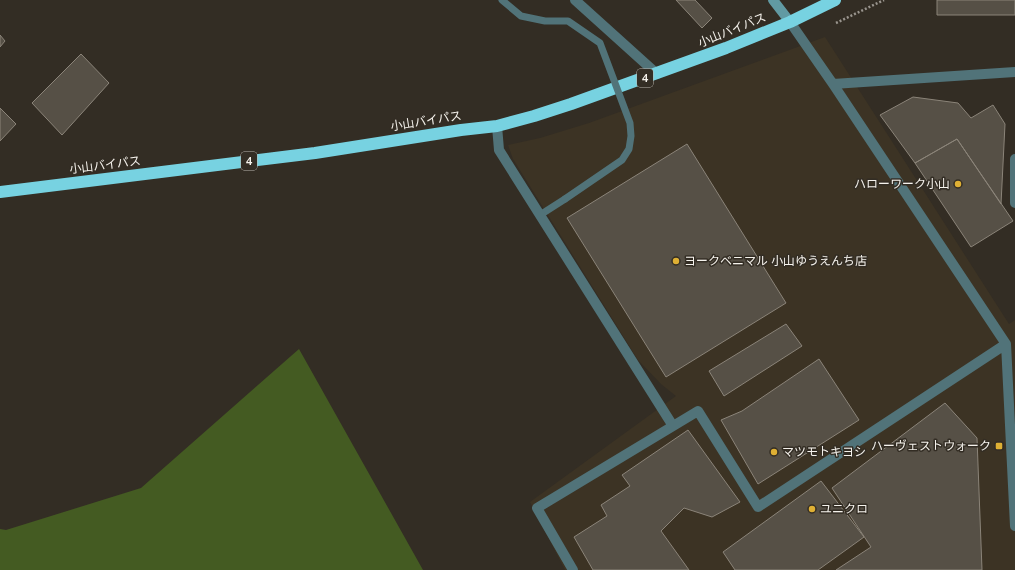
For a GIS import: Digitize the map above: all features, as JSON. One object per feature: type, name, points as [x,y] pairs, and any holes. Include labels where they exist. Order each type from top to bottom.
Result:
[{"type":"highway","name":"小山バイパス","points":[[0,192],[315,153],[460,130],[497,126],[571,104],[657,74],[790,22],[835,0]]},
{"type":"street","points":[[575,0],[657,74]]},
{"type":"street","points":[[773,0],[790,22],[832,84],[1006,344],[1015,526]]},
{"type":"street","points":[[832,84],[1015,72]]},
{"type":"street","points":[[497,126],[499,150],[673,426]]},
{"type":"street","points":[[1015,159],[1015,203]]},
{"type":"street","points":[[573,570],[537,508],[698,411],[758,507],[1006,344]]},
{"type":"lane","points":[[502,0],[521,16],[545,21],[568,21],[600,44],[630,123],[632,136],[629,148],[622,160],[540,215]]},
{"type":"path","points":[[836,23],[884,0]]},
{"type":"shaded area","points":[[825,37],[1009,324],[1015,320],[1015,570],[565,570],[530,502],[676,396],[661,384],[638,360],[513,159],[508,145],[540,138],[589,123]]},
{"type":"green space","points":[[299,349],[423,570],[0,570],[0,529],[6,530],[141,488]]},
{"type":"building","points":[[676,0],[695,0],[712,18],[702,28]]},
{"type":"building","points":[[937,0],[1015,0],[1015,15],[937,15]]},
{"type":"building","points":[[0,35],[5,41],[0,47]]},
{"type":"building","points":[[81,54],[109,83],[62,135],[32,103]]},
{"type":"building","points":[[913,97],[958,103],[971,118],[993,105],[1005,124],[1001,204],[957,139],[915,163],[880,115]]},
{"type":"building","points":[[0,108],[16,124],[0,141]]},
{"type":"building","name":"ハローワーク小山","points":[[957,139],[1013,221],[971,247],[915,163]]},
{"type":"building","name":"ヨークベニマル 小山ゆうえんち店","points":[[687,144],[786,303],[666,377],[567,218]]},
{"type":"building","points":[[786,324],[802,346],[724,396],[709,371]]},
{"type":"building","name":"マツモトキヨシ","points":[[819,359],[859,420],[758,484],[721,420],[742,411]]},
{"type":"building","points":[[945,403],[977,438],[982,570],[836,570],[871,547],[832,488]]},
{"type":"building","points":[[688,430],[740,502],[712,517],[684,508],[661,531],[689,570],[593,570],[574,537],[607,516],[601,505],[630,486],[622,475]]},
{"type":"building","name":"ユニクロ","points":[[821,481],[864,537],[818,570],[735,570],[723,552]]},
{"type":"place","name":"ハローワーク小山","points":[[958,184]]},
{"type":"place","name":"ヨークベニマル 小山ゆうえんち店","points":[[676,261]]},
{"type":"place","name":"ハーヴェストウォーク","points":[[999,446]]},
{"type":"place","name":"マツモトキヨシ","points":[[774,452]]},
{"type":"place","name":"ユニクロ","points":[[812,509]]}]
